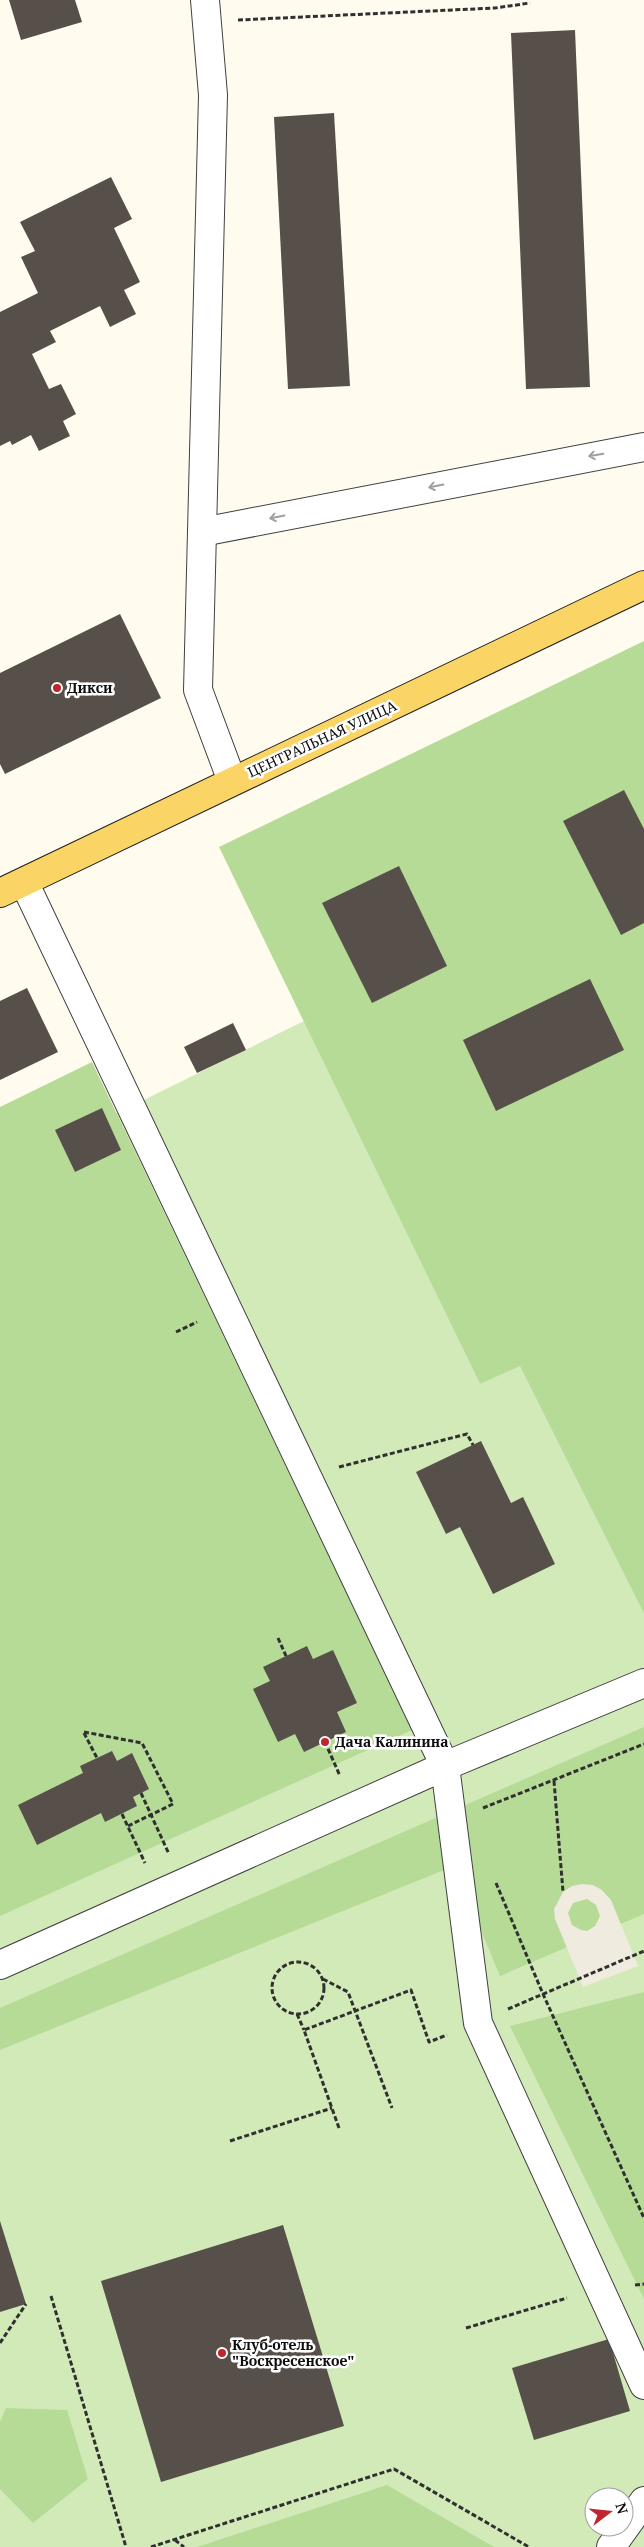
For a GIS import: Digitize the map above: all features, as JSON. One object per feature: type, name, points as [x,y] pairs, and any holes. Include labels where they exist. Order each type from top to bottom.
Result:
[{"type":"main road","name":"ЦЕНТРАЛЬНАЯ УЛИЦА","points":[[12,887],[644,585]]},
{"type":"lane","points":[[206,11],[213,95],[198,690],[232,781]]},
{"type":"lane","points":[[202,532],[644,447]]},
{"type":"lane","points":[[12,887],[310,1482],[445,1766],[478,2023],[644,2386]]},
{"type":"lane","points":[[0,1965],[445,1766],[644,1683]]},
{"type":"lane","points":[[611,2547],[644,2501]]},
{"type":"path","points":[[206,11],[495,8],[530,3]]},
{"type":"path","points":[[310,1482],[344,1465],[467,1434],[473,1445]]},
{"type":"path","points":[[278,1638],[286,1656]]},
{"type":"path","points":[[97,1758],[84,1732],[142,1743],[173,1804],[128,1826]]},
{"type":"path","points":[[476,1811],[644,1744]]},
{"type":"path","points":[[554,1780],[563,1892]]},
{"type":"path","points":[[141,1793],[151,1815],[171,1888]]},
{"type":"path","points":[[122,1814],[128,1826],[171,1888]]},
{"type":"path","points":[[493,1877],[543,1994],[644,2218]]},
{"type":"path","points":[[543,1994],[644,1950]]},
{"type":"path","points":[[299,1961],[310,1964],[317,1969],[323,1979],[325,1988],[322,1999],[317,2007],[307,2013],[287,2012],[280,2006],[274,1996],[272,1988],[274,1976],[280,1969],[290,1963],[299,1961]]},
{"type":"path","points":[[323,1979],[348,1992],[392,2108]]},
{"type":"path","points":[[304,2030],[411,1990],[429,2042]]},
{"type":"path","points":[[297,2014],[340,2128]]},
{"type":"path","points":[[230,2141],[332,2108]]},
{"type":"path","points":[[466,2328],[599,2288],[644,2284]]},
{"type":"path","points":[[51,2296],[126,2547]]},
{"type":"path","points":[[0,2343],[26,2304]]},
{"type":"path","points":[[0,2337],[5,2335]]},
{"type":"path","points":[[151,2547],[394,2469],[528,2547]]},
{"type":"path","points":[[174,2540],[184,2547]]},
{"type":"green space","points":[[644,641],[644,1614],[520,1366],[480,1384],[219,847]]},
{"type":"green space","name":"Клуб-отель \"Воскресенское\"","points":[[304,1021],[480,1384],[520,1365],[644,1614],[644,2547],[0,2547],[0,1745],[107,1118]]},
{"type":"green space","points":[[92,1062],[412,1730],[0,1916],[0,1107]]},
{"type":"green space","points":[[644,1727],[644,1914],[500,1976],[454,1866],[0,2050],[0,2008]]},
{"type":"green space","points":[[644,1992],[644,2299],[510,2026]]},
{"type":"green space","points":[[6,2408],[67,2410],[88,2479],[33,2523],[0,2489],[0,2422]]},
{"type":"green space","points":[[387,2485],[494,2547],[197,2547]]},
{"type":"shaded area","points":[[582,1884],[593,1885],[602,1890],[611,1900],[638,1966],[583,1987],[555,1919],[554,1909],[563,1892],[572,1886]],"holes":[[[587,1899],[596,1905],[600,1916],[595,1926],[587,1931],[572,1925],[568,1913],[573,1903]]]},
{"type":"building","points":[[9,0],[75,0],[82,22],[21,40]]},
{"type":"building","points":[[575,30],[590,387],[526,389],[511,33]]},
{"type":"building","points":[[334,113],[350,386],[288,389],[274,117]]},
{"type":"building","points":[[111,177],[132,219],[114,228],[140,282],[124,290],[136,314],[110,327],[100,306],[50,331],[56,342],[32,354],[49,389],[61,384],[76,414],[63,421],[70,436],[39,451],[31,435],[12,445],[10,441],[0,446],[0,312],[38,293],[21,257],[35,251],[20,222]]},
{"type":"building","points":[[120,614],[161,698],[5,774],[0,764],[0,673]]},
{"type":"building","points":[[624,790],[644,829],[644,923],[621,935],[563,821]]},
{"type":"building","points":[[399,866],[447,966],[372,1003],[322,903]]},
{"type":"building","points":[[590,979],[624,1050],[496,1111],[463,1040]]},
{"type":"building","points":[[27,988],[58,1052],[0,1080],[0,1001]]},
{"type":"building","points":[[233,1023],[246,1050],[197,1073],[184,1047]]},
{"type":"building","points":[[102,1108],[121,1150],[75,1172],[55,1130]]},
{"type":"building","points":[[481,1441],[511,1503],[523,1497],[555,1564],[493,1594],[460,1527],[446,1534],[416,1472]]},
{"type":"building","points":[[307,1646],[313,1659],[333,1650],[357,1703],[337,1712],[346,1732],[304,1752],[295,1734],[278,1742],[253,1689],[270,1681],[263,1667]]},
{"type":"building","points":[[112,1751],[117,1761],[132,1753],[149,1789],[133,1797],[137,1806],[105,1822],[101,1813],[37,1845],[18,1805],[83,1773],[80,1766]]},
{"type":"building","points":[[0,2221],[26,2304],[0,2312]]},
{"type":"building","name":"Клуб-отель \"Воскресенское\"","points":[[283,2225],[344,2426],[161,2482],[101,2281]]},
{"type":"building","points":[[609,2339],[630,2411],[534,2440],[512,2368]]},
{"type":"place","name":"Дикси","points":[[57,688]]},
{"type":"place","name":"Дача Калинина","points":[[325,1742]]},
{"type":"place","name":"Клуб-отель \"Воскресенское\"","points":[[222,2353]]}]
